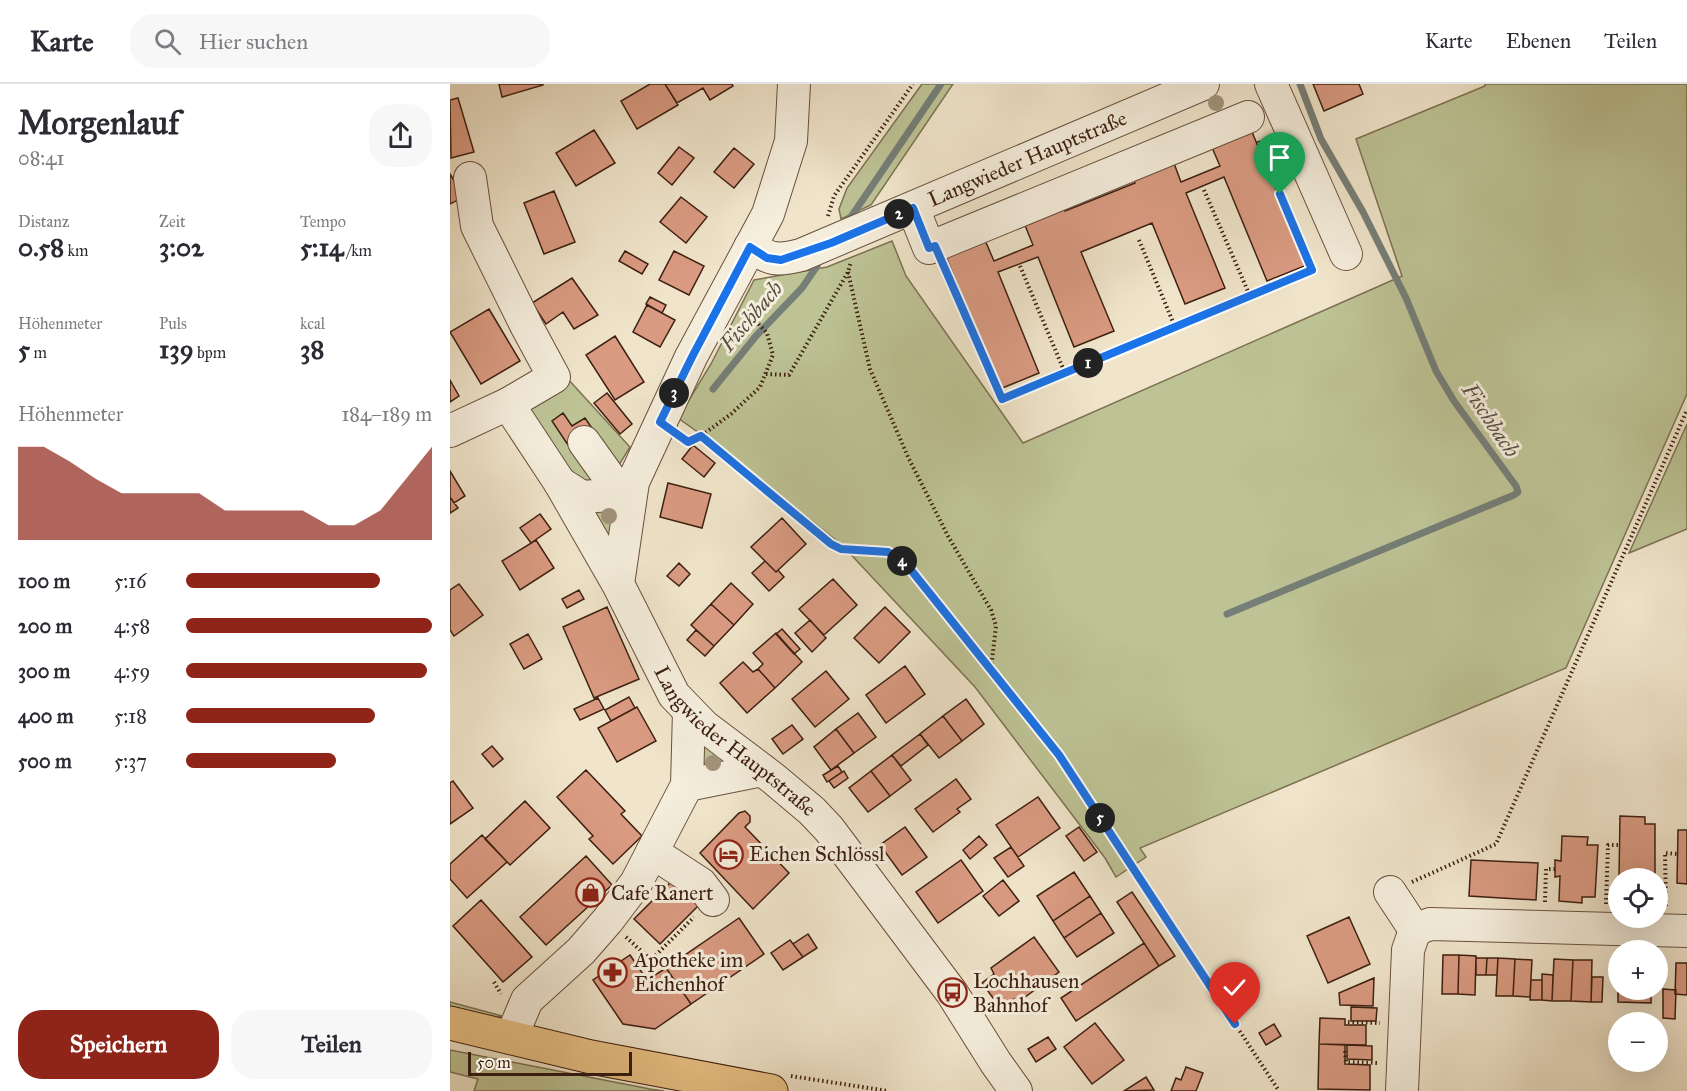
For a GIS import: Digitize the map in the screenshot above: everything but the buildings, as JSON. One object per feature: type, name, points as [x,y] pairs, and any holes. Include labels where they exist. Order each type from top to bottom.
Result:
[{"type":"main road","points":[[450,1023],[591,1057],[771,1091]]},
{"type":"street","points":[[618,584],[626,487],[768,213],[790,141],[794,84]]},
{"type":"street","name":"Langwieder Hauptstraße","points":[[750,247],[767,258],[781,260],[842,248],[913,208],[1203,84]]},
{"type":"street","points":[[1271,84],[1346,254]]},
{"type":"street","points":[[913,208],[929,248],[1248,117]]},
{"type":"street","points":[[450,431],[508,404],[554,377],[477,226],[470,178]]},
{"type":"street","name":"Langwieder Hauptstraße","points":[[508,404],[560,483],[618,584],[674,695],[688,711],[812,811],[830,829],[952,993],[994,1077],[1016,1091]]},
{"type":"street","points":[[584,442],[626,487]]},
{"type":"street","name":"Langwieder Hauptstraße","points":[[560,483],[582,497],[611,495],[626,487]]},
{"type":"street","points":[[511,1038],[527,1000],[581,951],[636,883],[687,785],[688,711]]},
{"type":"street","points":[[687,785],[762,770]]},
{"type":"street","points":[[652,852],[702,884],[713,900]]},
{"type":"street","points":[[1390,892],[1415,930]]},
{"type":"street","points":[[1402,1077],[1408,950],[1415,930],[1455,918],[1544,926],[1677,931]]},
{"type":"path","points":[[913,84],[834,196],[828,214],[842,248],[863,343],[874,379],[908,457],[948,536],[991,610],[996,626],[991,669]]},
{"type":"path","points":[[935,246],[1002,399],[1312,270],[1248,117]]},
{"type":"path","points":[[1204,190],[1250,296]]},
{"type":"path","points":[[1139,240],[1175,327]]},
{"type":"path","points":[[1020,266],[1065,373]]},
{"type":"path","points":[[766,374],[789,375],[848,272]]},
{"type":"path","points":[[660,422],[688,442],[701,436],[731,414],[760,387],[773,356],[767,333],[756,322]]},
{"type":"path","points":[[1390,892],[1496,844],[1687,410]]},
{"type":"path","points":[[701,436],[831,544],[841,549],[888,552],[907,565],[1059,755],[1278,1091]]},
{"type":"path","points":[[1605,929],[1608,845],[1620,845]]},
{"type":"path","points":[[1677,854],[1665,854],[1677,931]]},
{"type":"path","points":[[1450,866],[1452,874]]},
{"type":"path","points":[[1544,926],[1546,869],[1555,869]]},
{"type":"path","points":[[619,930],[651,960],[713,900]]},
{"type":"path","points":[[494,982],[501,995]]},
{"type":"path","points":[[1345,1051],[1346,1062],[1402,1077]]},
{"type":"green space","points":[[922,84],[953,84],[871,205],[841,219],[839,209],[847,188]]},
{"type":"green space","points":[[1485,84],[1687,84],[1687,394],[1566,668],[1140,848],[1146,857],[1116,877],[1105,858],[975,687],[842,545],[712,442],[678,418],[711,364],[754,280],[827,267],[892,241],[906,276],[1023,443],[1402,276],[1356,139],[1485,86]]},
{"type":"green space","points":[[567,378],[630,447],[619,465],[590,481],[569,476],[519,407]]},
{"type":"green space","points":[[1687,424],[1687,529],[1629,553]]},
{"type":"green space","points":[[588,509],[617,510],[613,547]]},
{"type":"green space","points":[[704,745],[724,760],[725,767],[706,773],[701,751]]},
{"type":"green space","points":[[450,1002],[502,1016],[487,1020],[450,1009]]},
{"type":"green space","points":[[450,1050],[664,1091],[474,1091],[478,1079],[450,1072]]},
{"type":"waterway","name":"Fischbach","points":[[851,217],[941,84]]},
{"type":"waterway","name":"Fischbach","points":[[1227,614],[1518,492],[1516,486],[1454,401],[1436,371],[1406,298],[1363,212],[1321,139],[1300,84]]},
{"type":"waterway","name":"Fischbach","points":[[713,389],[756,336],[802,288],[817,266]]},
{"type":"place","name":"Eichen Schlössl","points":[[728,854]]},
{"type":"place","name":"Cafe Ranert","points":[[590,893]]},
{"type":"place","name":"Apotheke im Eichenhof","points":[[613,972]]},
{"type":"place","name":"Lochhausen Bahnhof","points":[[952,993]]},
{"type":"route","points":[[1235,1024],[1059,755],[907,565],[888,552],[841,549],[831,544],[701,436],[688,442],[660,422],[750,247],[767,258],[781,260],[801,255],[913,208],[929,248],[935,246],[1002,399],[1312,270],[1280,194]]}]
